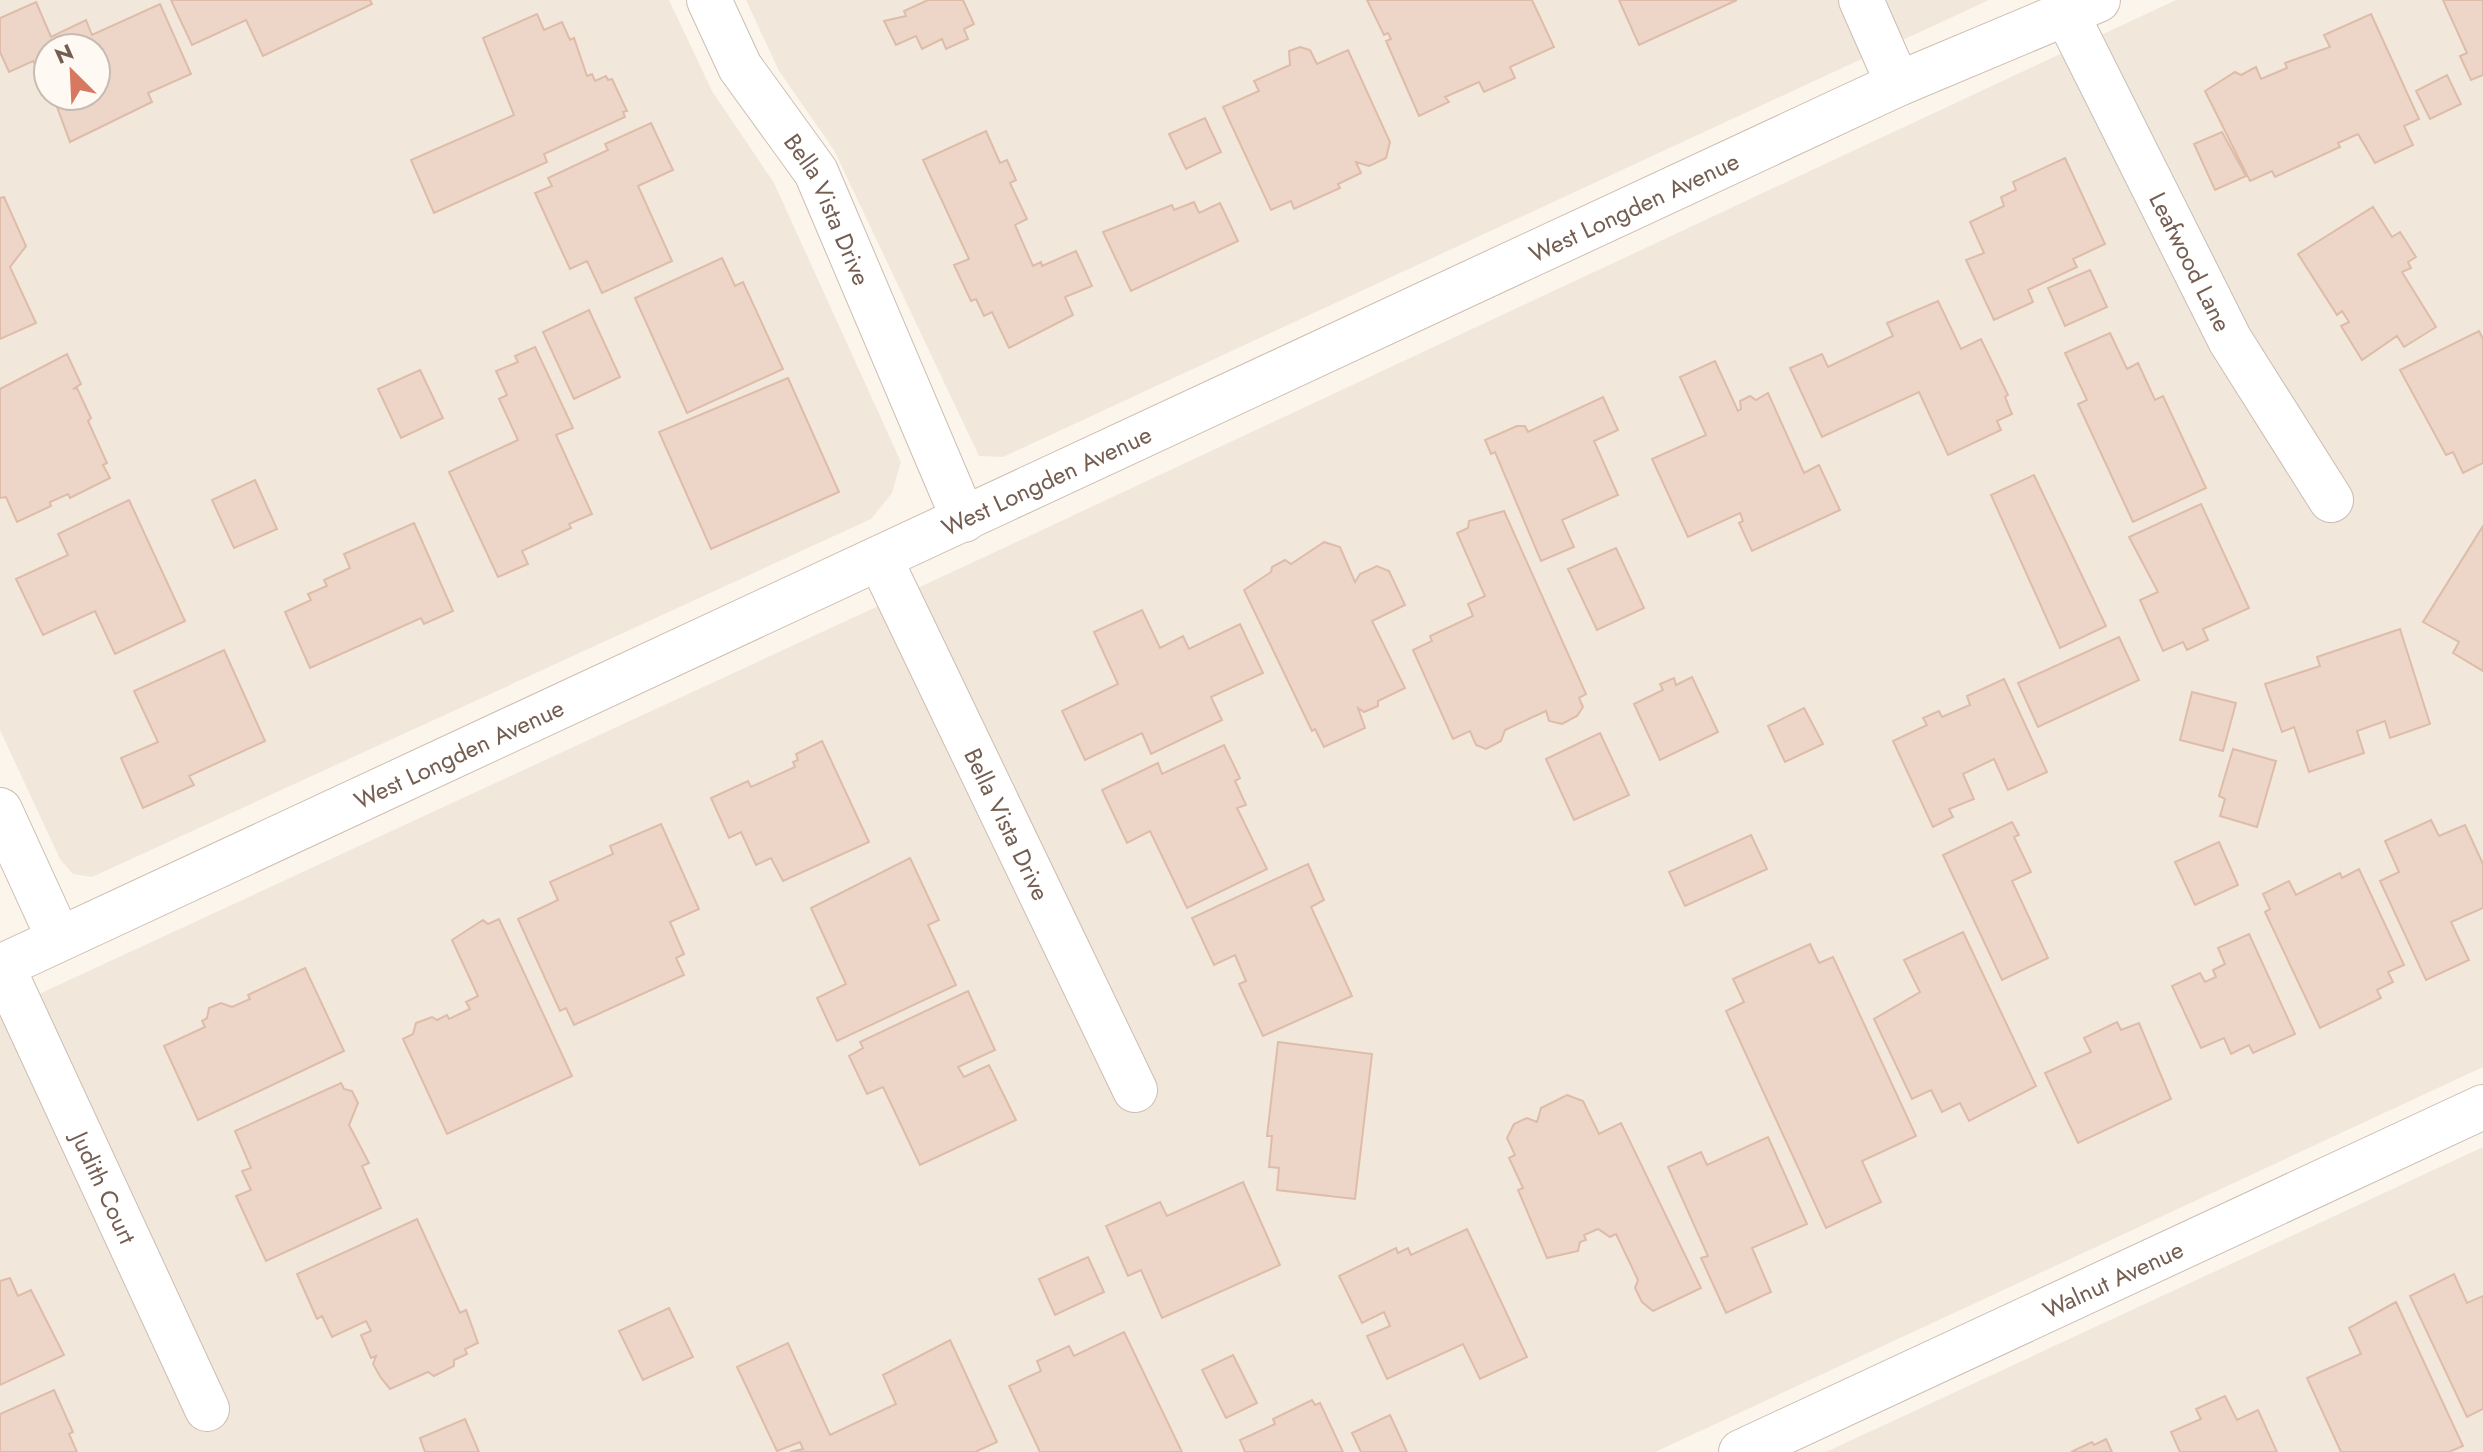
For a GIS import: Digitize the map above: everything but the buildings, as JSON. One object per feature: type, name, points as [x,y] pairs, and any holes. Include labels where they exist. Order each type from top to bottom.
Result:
[{"type":"street","name":"Bella Vista Drive","points":[[709,0],[740,67],[816,172],[964,520]]},
{"type":"street","points":[[1861,0],[1898,84]]},
{"type":"street","name":"West Longden Avenue","points":[[1,967],[1898,84],[2082,7]]},
{"type":"street","name":"Leafwood Lane","points":[[2082,7],[2230,340],[2331,500]]},
{"type":"street","name":"Bella Vista Drive","points":[[880,559],[1135,1090]]},
{"type":"street","points":[[0,810],[59,939]]},
{"type":"street","name":"Judith Court","points":[[1,967],[207,1409]]},
{"type":"street","name":"Walnut Avenue","points":[[1741,1452],[2483,1107]]},
{"type":"shaded area","points":[[0,0],[669,0],[712,91],[774,183],[901,462],[892,493],[871,519],[92,877],[73,874],[60,859],[0,730]]},
{"type":"shaded area","points":[[746,0],[1989,0],[1003,457],[979,456],[834,150],[779,71]]},
{"type":"shaded area","points":[[2176,0],[2483,0],[2483,1067],[1655,1452],[0,1452],[0,1012],[965,566]]},
{"type":"shaded area","points":[[2483,1147],[2483,1452],[1826,1452]]}]
